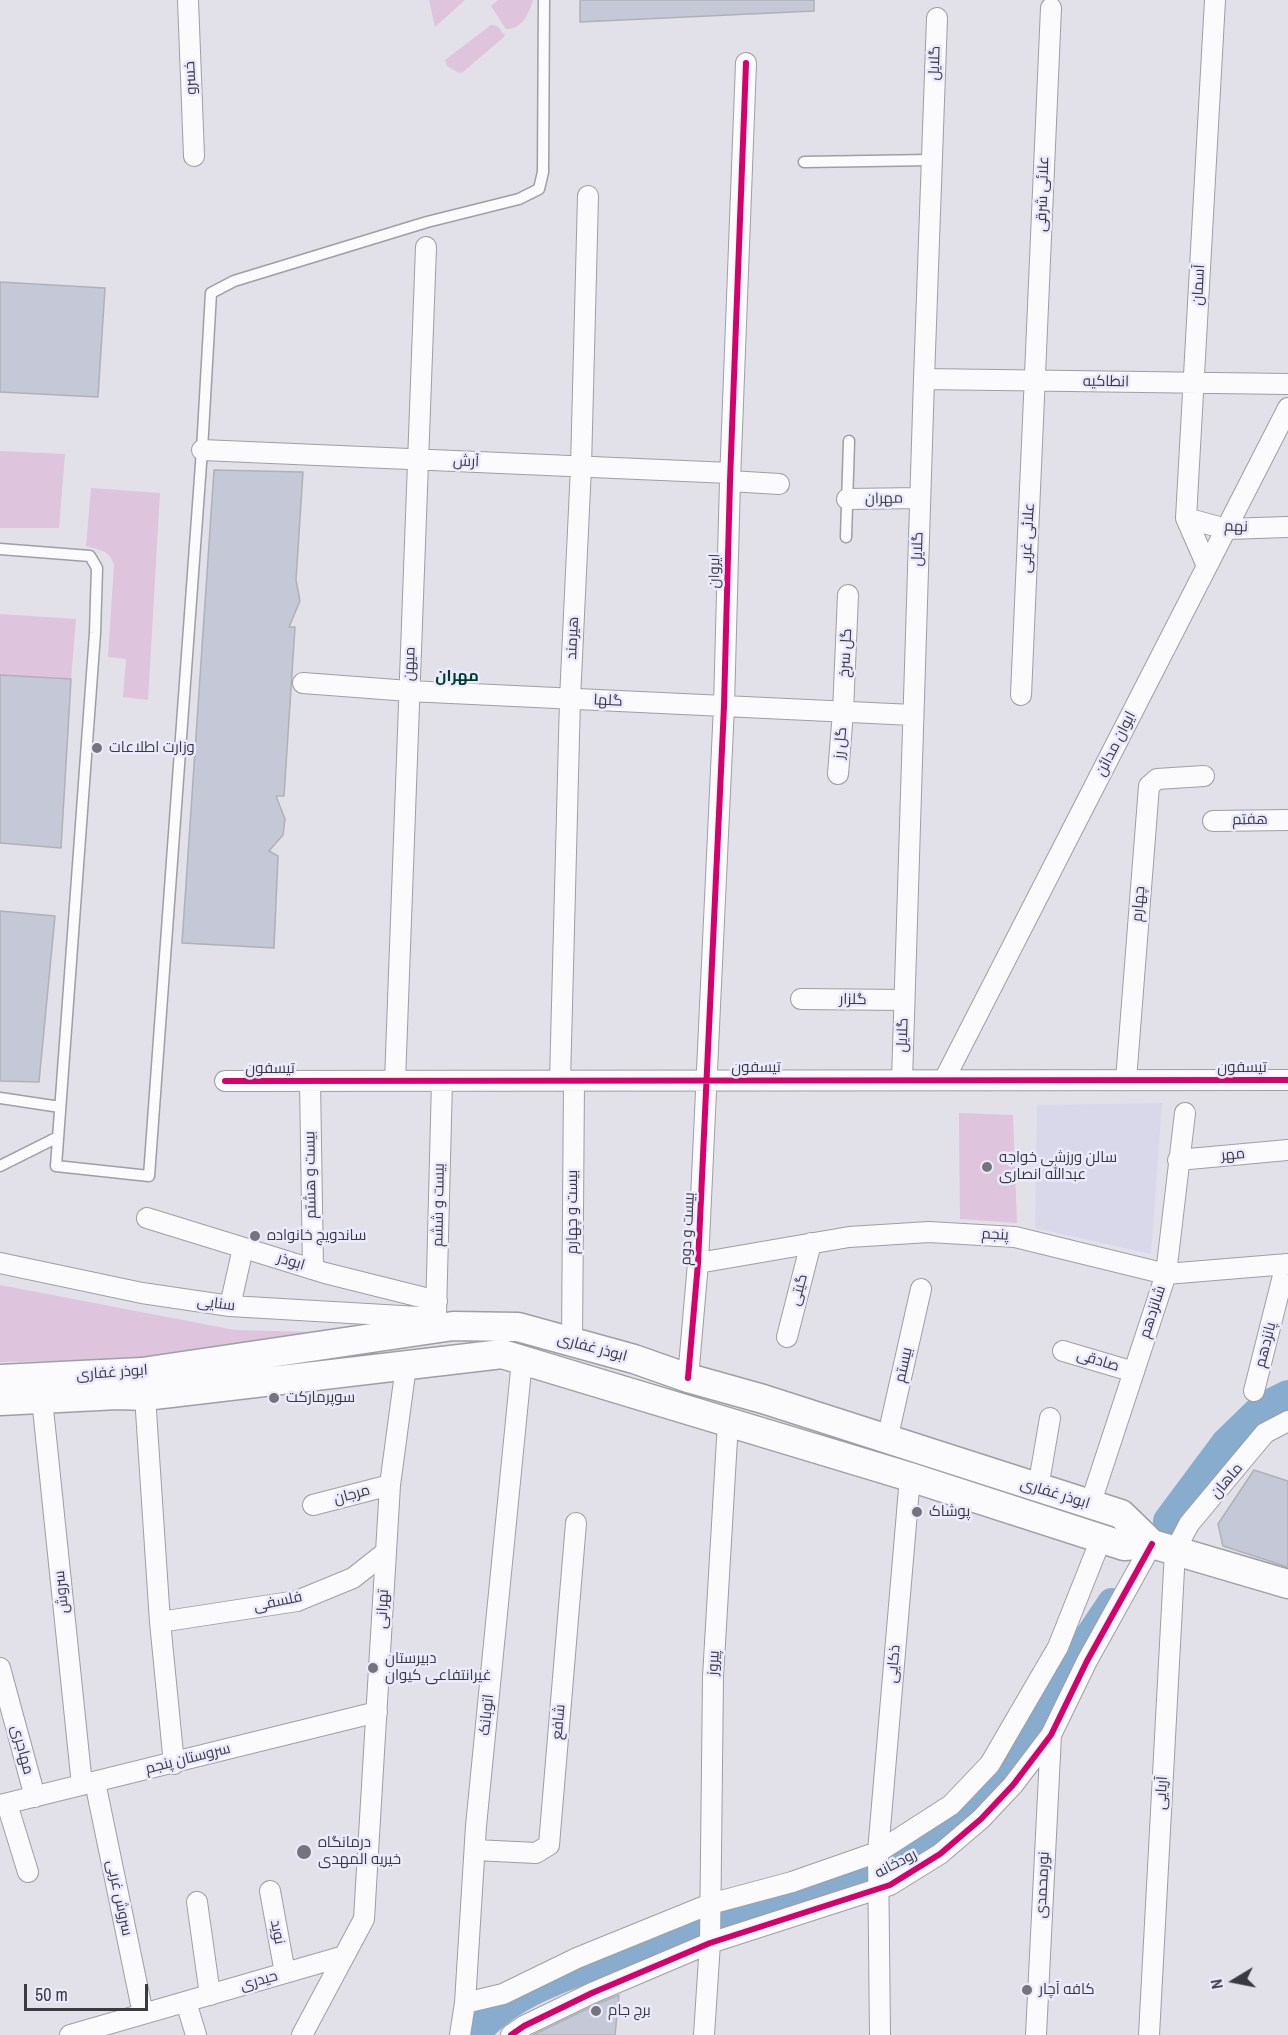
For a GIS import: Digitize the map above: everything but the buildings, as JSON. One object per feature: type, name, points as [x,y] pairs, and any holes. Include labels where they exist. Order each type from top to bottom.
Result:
[{"type":"main road","name":"ابوذر غفاری","points":[[0,1379],[142,1372],[407,1334],[436,1316],[474,1325],[518,1327],[634,1359],[1121,1514],[1163,1547]]},
{"type":"main road","points":[[406,1366],[407,1334]]},
{"type":"main road","name":"ابوذر غفاری","points":[[0,1401],[145,1396],[502,1354],[910,1477],[1124,1546],[1163,1547],[1288,1584]]},
{"type":"street","name":"خسرو","points":[[188,0],[194,156]]},
{"type":"street","name":"آسمان","points":[[1207,566],[1186,518],[1215,0]]},
{"type":"street","name":"علائی شرقی","points":[[1035,381],[1051,8]]},
{"type":"street","name":"گلایل","points":[[902,1080],[937,18]]},
{"type":"street","name":"ایروان","points":[[706,1080],[724,706],[730,477],[746,63]]},
{"type":"street","name":"هیرمند","points":[[567,1081],[570,699],[581,467],[588,196]]},
{"type":"street","name":"میهن","points":[[394,1081],[426,247]]},
{"type":"street","name":"انطاکیه","points":[[924,379],[1288,384]]},
{"type":"street","name":"علائی غربی","points":[[1021,694],[1035,381]]},
{"type":"street","name":"ایوان مدائن","points":[[944,1080],[1288,408]]},
{"type":"street","name":"آرش","points":[[202,450],[581,467],[730,477],[779,483]]},
{"type":"street","name":"مهران","points":[[847,499],[920,498]]},
{"type":"street","name":"نهم","points":[[1186,518],[1226,529],[1288,527]]},
{"type":"street","name":"گل سرخ","points":[[843,712],[848,595]]},
{"type":"street","name":"گلها","points":[[303,683],[409,692],[913,715]]},
{"type":"street","name":"گل رز","points":[[838,774],[843,712]]},
{"type":"street","name":"چهارم","points":[[1125,1080],[1149,786],[1157,779],[1204,776]]},
{"type":"street","name":"هفتم","points":[[1213,821],[1288,820]]},
{"type":"street","name":"گلزار","points":[[801,999],[904,1000]]},
{"type":"street","name":"بیست و دوم","points":[[688,1378],[698,1263],[706,1080]]},
{"type":"street","name":"تیسفون","points":[[225,1081],[1288,1080]]},
{"type":"street","name":"بیست و هشتم","points":[[310,1081],[313,1269]]},
{"type":"street","name":"بیست و ششم","points":[[436,1316],[442,1081]]},
{"type":"street","name":"بیست و چهارم","points":[[567,1081],[572,1342]]},
{"type":"street","name":"شانزدهم","points":[[1090,1505],[1166,1274],[1185,1113]]},
{"type":"street","name":"مهر","points":[[1178,1160],[1288,1150]]},
{"type":"street","name":"ابوذر","points":[[147,1218],[313,1269],[436,1316]]},
{"type":"street","name":"پنجم","points":[[698,1263],[849,1237],[929,1232],[1015,1236],[1166,1274],[1287,1264]]},
{"type":"street","name":"گیتی","points":[[787,1337],[812,1244]]},
{"type":"street","points":[[230,1306],[243,1248]]},
{"type":"street","name":"سنایی","points":[[0,1263],[142,1293],[230,1306],[436,1316]]},
{"type":"street","name":"پانزدهم","points":[[1254,1391],[1287,1264]]},
{"type":"street","name":"بیستم","points":[[887,1440],[921,1289]]},
{"type":"street","name":"صادقی","points":[[1063,1351],[1134,1372]]},
{"type":"street","name":"اتوبانک","points":[[460,2035],[465,2003],[475,1850],[522,1360]]},
{"type":"street","name":"تهرانی","points":[[302,2035],[364,1919],[390,1485],[406,1366]]},
{"type":"street","points":[[145,1396],[160,1622],[174,1764]]},
{"type":"street","name":"سروش","points":[[42,1399],[89,1784]]},
{"type":"street","points":[[1038,1488],[1050,1418]]},
{"type":"street","name":"ماهان","points":[[1163,1547],[1190,1524],[1265,1432],[1288,1421]]},
{"type":"street","name":"پیروز","points":[[710,1943],[713,1677],[728,1422]]},
{"type":"street","name":"ذکایی","points":[[879,1888],[878,1852],[910,1477]]},
{"type":"street","name":"مرجان","points":[[313,1505],[390,1485]]},
{"type":"street","name":"شافع","points":[[475,1850],[536,1853],[549,1845],[576,1523]]},
{"type":"street","name":"رودخانه","points":[[465,2003],[503,1994],[577,1958],[710,1904],[792,1882],[878,1852],[951,1805],[990,1764],[1058,1647],[1101,1539]]},
{"type":"street","name":"رودخانه","points":[[511,2035],[524,2026],[592,1994],[710,1943],[890,1885],[940,1854],[981,1819],[1013,1785],[1051,1735],[1087,1661],[1163,1547]]},
{"type":"street","name":"آریایی","points":[[1149,2035],[1163,1547]]},
{"type":"street","name":"فلسفی","points":[[160,1622],[297,1600],[353,1578],[386,1552]]},
{"type":"street","name":"مهاجری","points":[[0,1668],[35,1797]]},
{"type":"street","name":"سروستان پنجم","points":[[4,1804],[174,1764],[376,1712]]},
{"type":"street","name":"نورمحمدی","points":[[1036,2035],[1051,1735]]},
{"type":"street","name":"سروش غربی","points":[[89,1784],[143,2014]]},
{"type":"street","points":[[4,1804],[28,1872]]},
{"type":"street","points":[[879,1888],[880,2035]]},
{"type":"street","name":"نوید","points":[[270,1891],[285,1973]]},
{"type":"street","points":[[197,1902],[210,1995]]},
{"type":"street","points":[[704,2035],[710,1943]]},
{"type":"street","name":"حیدری","points":[[70,2035],[344,1956]]},
{"type":"street","points":[[186,2002],[196,2035]]},
{"type":"lane","points":[[0,549],[90,556],[97,568],[95,633],[56,1166],[149,1176],[202,450],[211,293],[234,281],[427,222],[519,199],[539,189],[543,172],[544,0]]},
{"type":"lane","points":[[804,162],[931,160]]},
{"type":"lane","points":[[846,537],[849,441]]},
{"type":"lane","points":[[0,1098],[60,1107]]},
{"type":"lane","points":[[0,1166],[58,1137]]},
{"type":"shaded area","points":[[429,0],[465,0],[435,27]]},
{"type":"shaded area","points":[[498,0],[533,0],[521,24],[512,29],[506,29],[491,6]]},
{"type":"shaded area","points":[[491,25],[497,26],[505,34],[504,37],[463,72],[459,73],[447,66],[445,60]]},
{"type":"shaded area","points":[[0,451],[65,454],[59,528],[0,528]]},
{"type":"shaded area","points":[[91,488],[160,493],[148,700],[123,697],[126,659],[108,657],[114,565],[107,553],[86,546]]},
{"type":"shaded area","points":[[0,614],[76,619],[71,679],[0,675]]},
{"type":"shaded area","points":[[1162,1103],[1151,1254],[1035,1228],[1037,1105]]},
{"type":"shaded area","name":"سالن ورزشی خواجه عبدالله انصاری","points":[[959,1113],[1013,1115],[1017,1223],[960,1219]]},
{"type":"shaded area","points":[[0,1285],[235,1330],[361,1333],[230,1358],[0,1362]]},
{"type":"waterway","points":[[1168,1521],[1226,1443],[1262,1408],[1288,1395]]},
{"type":"waterway","points":[[475,2034],[506,2006],[562,1977],[690,1930],[901,1858],[930,1840],[984,1798],[1112,1603]]},
{"type":"cycle path","points":[[688,1378],[698,1263],[724,706],[746,63]]},
{"type":"cycle path","points":[[225,1081],[1288,1080]]},
{"type":"cycle path","points":[[511,2035],[524,2026],[592,1993],[710,1943],[890,1885],[940,1854],[981,1819],[1013,1785],[1051,1735],[1087,1661],[1152,1544]]},
{"type":"place","name":"وزارت اطلاعات","points":[[97,748]]},
{"type":"place","name":"سالن ورزشی خواجه عبدالله انصاری","points":[[987,1167]]},
{"type":"place","name":"ساندویچ خانواده","points":[[255,1236]]},
{"type":"place","name":"سوپرمارکت","points":[[274,1398]]},
{"type":"place","name":"پوشاک","points":[[917,1512]]},
{"type":"place","name":"دبیرستان غیرانتفاعی کیوان","points":[[373,1668]]},
{"type":"place","name":"درمانگاه خیریه المهدی","points":[[304,1852]]},
{"type":"place","name":"کافه آچار","points":[[1027,1990]]},
{"type":"place","name":"برج جام","points":[[596,2011]]},
{"type":"district","name":"مهران","points":[[457,677]]}]
